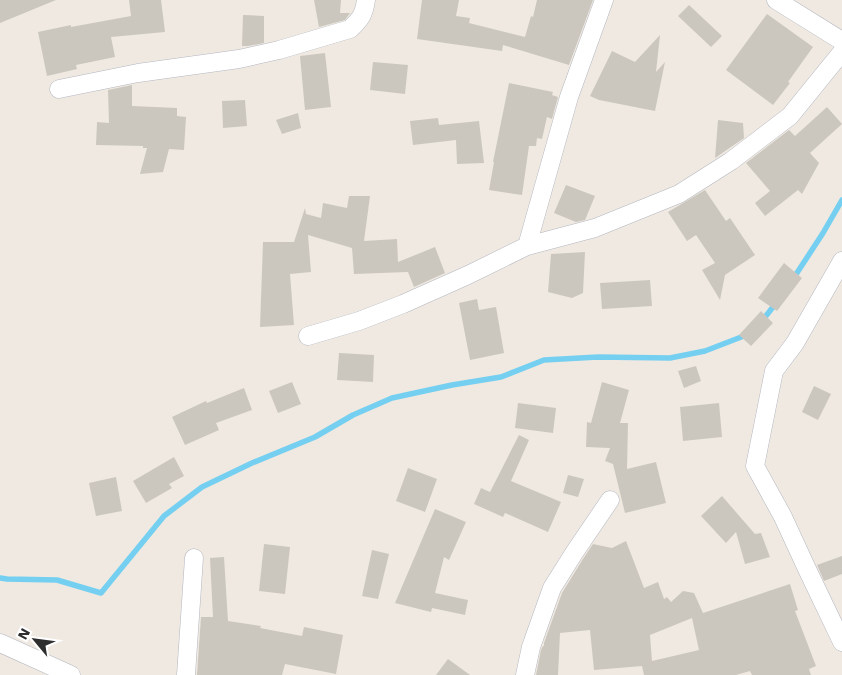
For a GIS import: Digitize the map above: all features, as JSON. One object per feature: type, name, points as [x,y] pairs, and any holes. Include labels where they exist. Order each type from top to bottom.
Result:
[{"type":"street","points":[[59,89],[138,73],[239,59],[279,50],[350,29],[359,21],[364,11],[366,0]]},
{"type":"street","points":[[527,246],[569,96],[604,0]]},
{"type":"street","points":[[776,0],[842,41]]},
{"type":"street","points":[[308,336],[359,321],[404,304],[527,246],[595,228],[679,194],[731,161],[790,116],[842,52]]},
{"type":"street","points":[[842,261],[795,343],[774,371],[755,466],[783,517],[842,642]]},
{"type":"street","points":[[525,675],[531,647],[552,588],[610,500]]},
{"type":"street","points":[[186,675],[194,558]]},
{"type":"street","points":[[0,644],[71,675]]},
{"type":"building","points":[[0,0],[56,0],[0,23]]},
{"type":"building","points":[[129,0],[161,0],[165,32],[111,37],[115,57],[76,65],[77,69],[47,76],[38,32],[131,16]]},
{"type":"building","points":[[314,0],[341,0],[340,13],[350,13],[345,20],[319,27]]},
{"type":"building","points":[[422,0],[459,0],[456,16],[470,18],[469,23],[525,37],[537,0],[593,0],[569,65],[503,45],[502,51],[417,39]]},
{"type":"building","points":[[689,5],[722,36],[711,47],[678,16]]},
{"type":"building","points":[[767,14],[813,47],[788,82],[790,83],[773,105],[726,70]]},
{"type":"building","points":[[243,15],[264,16],[264,43],[242,46]]},
{"type":"building","points":[[660,35],[656,72],[665,62],[655,111],[599,100],[590,96],[612,51],[635,62]]},
{"type":"building","points":[[325,53],[331,107],[305,110],[300,56]]},
{"type":"building","points":[[373,62],[408,65],[405,94],[370,90]]},
{"type":"building","points":[[509,83],[553,92],[552,95],[558,97],[552,119],[547,117],[542,139],[537,138],[536,146],[529,146],[522,195],[489,190]]},
{"type":"building","points":[[132,85],[132,106],[177,108],[177,116],[186,117],[184,150],[169,149],[163,172],[140,174],[147,148],[143,148],[143,146],[96,145],[97,122],[109,123],[108,90]]},
{"type":"building","points":[[245,100],[247,126],[223,128],[222,101]]},
{"type":"building","points":[[827,107],[842,124],[810,153],[819,163],[802,194],[798,190],[765,216],[755,203],[770,191],[746,163],[789,130],[795,136]]},
{"type":"building","points":[[298,113],[301,128],[282,134],[276,120]]},
{"type":"building","points":[[438,118],[439,125],[479,121],[484,163],[457,164],[456,140],[413,145],[410,121]]},
{"type":"building","points":[[718,120],[743,123],[744,138],[715,158]]},
{"type":"building","points":[[566,185],[595,196],[585,220],[576,222],[554,213]]},
{"type":"building","points":[[705,190],[726,221],[730,218],[755,255],[725,275],[720,300],[702,270],[715,263],[696,235],[687,241],[668,212]]},
{"type":"building","points":[[349,196],[370,196],[364,241],[397,239],[398,262],[435,247],[445,273],[414,287],[408,272],[354,274],[352,248],[308,235],[311,272],[290,274],[294,325],[260,327],[263,242],[294,242],[305,208],[306,214],[321,218],[323,203],[347,208]]},
{"type":"building","points":[[585,252],[583,293],[572,298],[548,292],[551,254]]},
{"type":"building","points":[[784,263],[802,278],[777,311],[758,298]]},
{"type":"building","points":[[650,280],[652,306],[602,309],[600,283]]},
{"type":"building","points":[[477,299],[479,310],[496,307],[504,353],[470,360],[459,303]]},
{"type":"building","points":[[761,311],[773,323],[751,346],[739,335]]},
{"type":"building","points":[[339,353],[374,355],[373,382],[337,380]]},
{"type":"building","points":[[696,366],[701,381],[684,388],[678,371]]},
{"type":"building","points":[[292,382],[301,404],[278,413],[269,391]]},
{"type":"building","points":[[602,382],[629,390],[620,423],[628,423],[627,469],[656,462],[666,503],[625,513],[613,464],[605,461],[610,448],[586,447],[587,422],[591,423]]},
{"type":"building","points":[[814,386],[831,394],[818,420],[802,412]]},
{"type":"building","points":[[244,388],[252,410],[216,423],[219,430],[185,445],[172,417],[206,401],[207,403]]},
{"type":"building","points":[[518,403],[556,408],[553,433],[515,428]]},
{"type":"building","points":[[719,403],[722,437],[683,441],[680,407]]},
{"type":"building","points":[[519,435],[529,440],[511,481],[561,502],[548,532],[505,513],[503,517],[474,504],[481,488],[490,492]]},
{"type":"building","points":[[174,457],[184,476],[169,484],[172,488],[146,503],[133,481]]},
{"type":"building","points":[[408,468],[437,479],[425,512],[396,501]]},
{"type":"building","points":[[568,475],[584,479],[578,497],[563,493]]},
{"type":"building","points":[[116,477],[122,511],[96,516],[89,483]]},
{"type":"building","points":[[722,496],[755,534],[761,533],[770,557],[745,564],[736,532],[726,543],[701,516]]},
{"type":"building","points":[[435,509],[466,522],[449,560],[444,557],[435,593],[468,600],[465,615],[432,608],[431,612],[395,603]]},
{"type":"building","points":[[626,541],[644,588],[658,582],[664,599],[667,597],[671,602],[683,591],[694,593],[703,613],[790,584],[798,610],[795,611],[816,666],[809,669],[811,675],[752,675],[750,671],[736,675],[644,675],[642,666],[594,670],[590,630],[560,633],[558,675],[536,675],[541,650],[562,593],[593,544],[612,548]],"holes":[[[692,618],[699,650],[652,661],[650,635]]]},
{"type":"building","points":[[264,544],[290,547],[285,594],[259,591]]},
{"type":"building","points":[[372,550],[389,554],[378,599],[362,596]]},
{"type":"building","points":[[842,556],[842,574],[824,581],[817,565]]},
{"type":"building","points":[[224,557],[228,621],[261,626],[260,628],[302,636],[304,627],[343,635],[336,674],[285,664],[282,675],[197,675],[201,617],[213,617],[210,558]]},
{"type":"building","points":[[448,659],[470,675],[436,675]]},
{"type":"waterway","points":[[793,279],[842,200]]},
{"type":"waterway","points":[[762,321],[776,303]]},
{"type":"waterway","points":[[0,578],[57,580],[101,593],[164,516],[202,487],[252,463],[315,437],[353,415],[392,398],[501,377],[544,360],[598,357],[670,358],[705,351],[749,334]]}]
